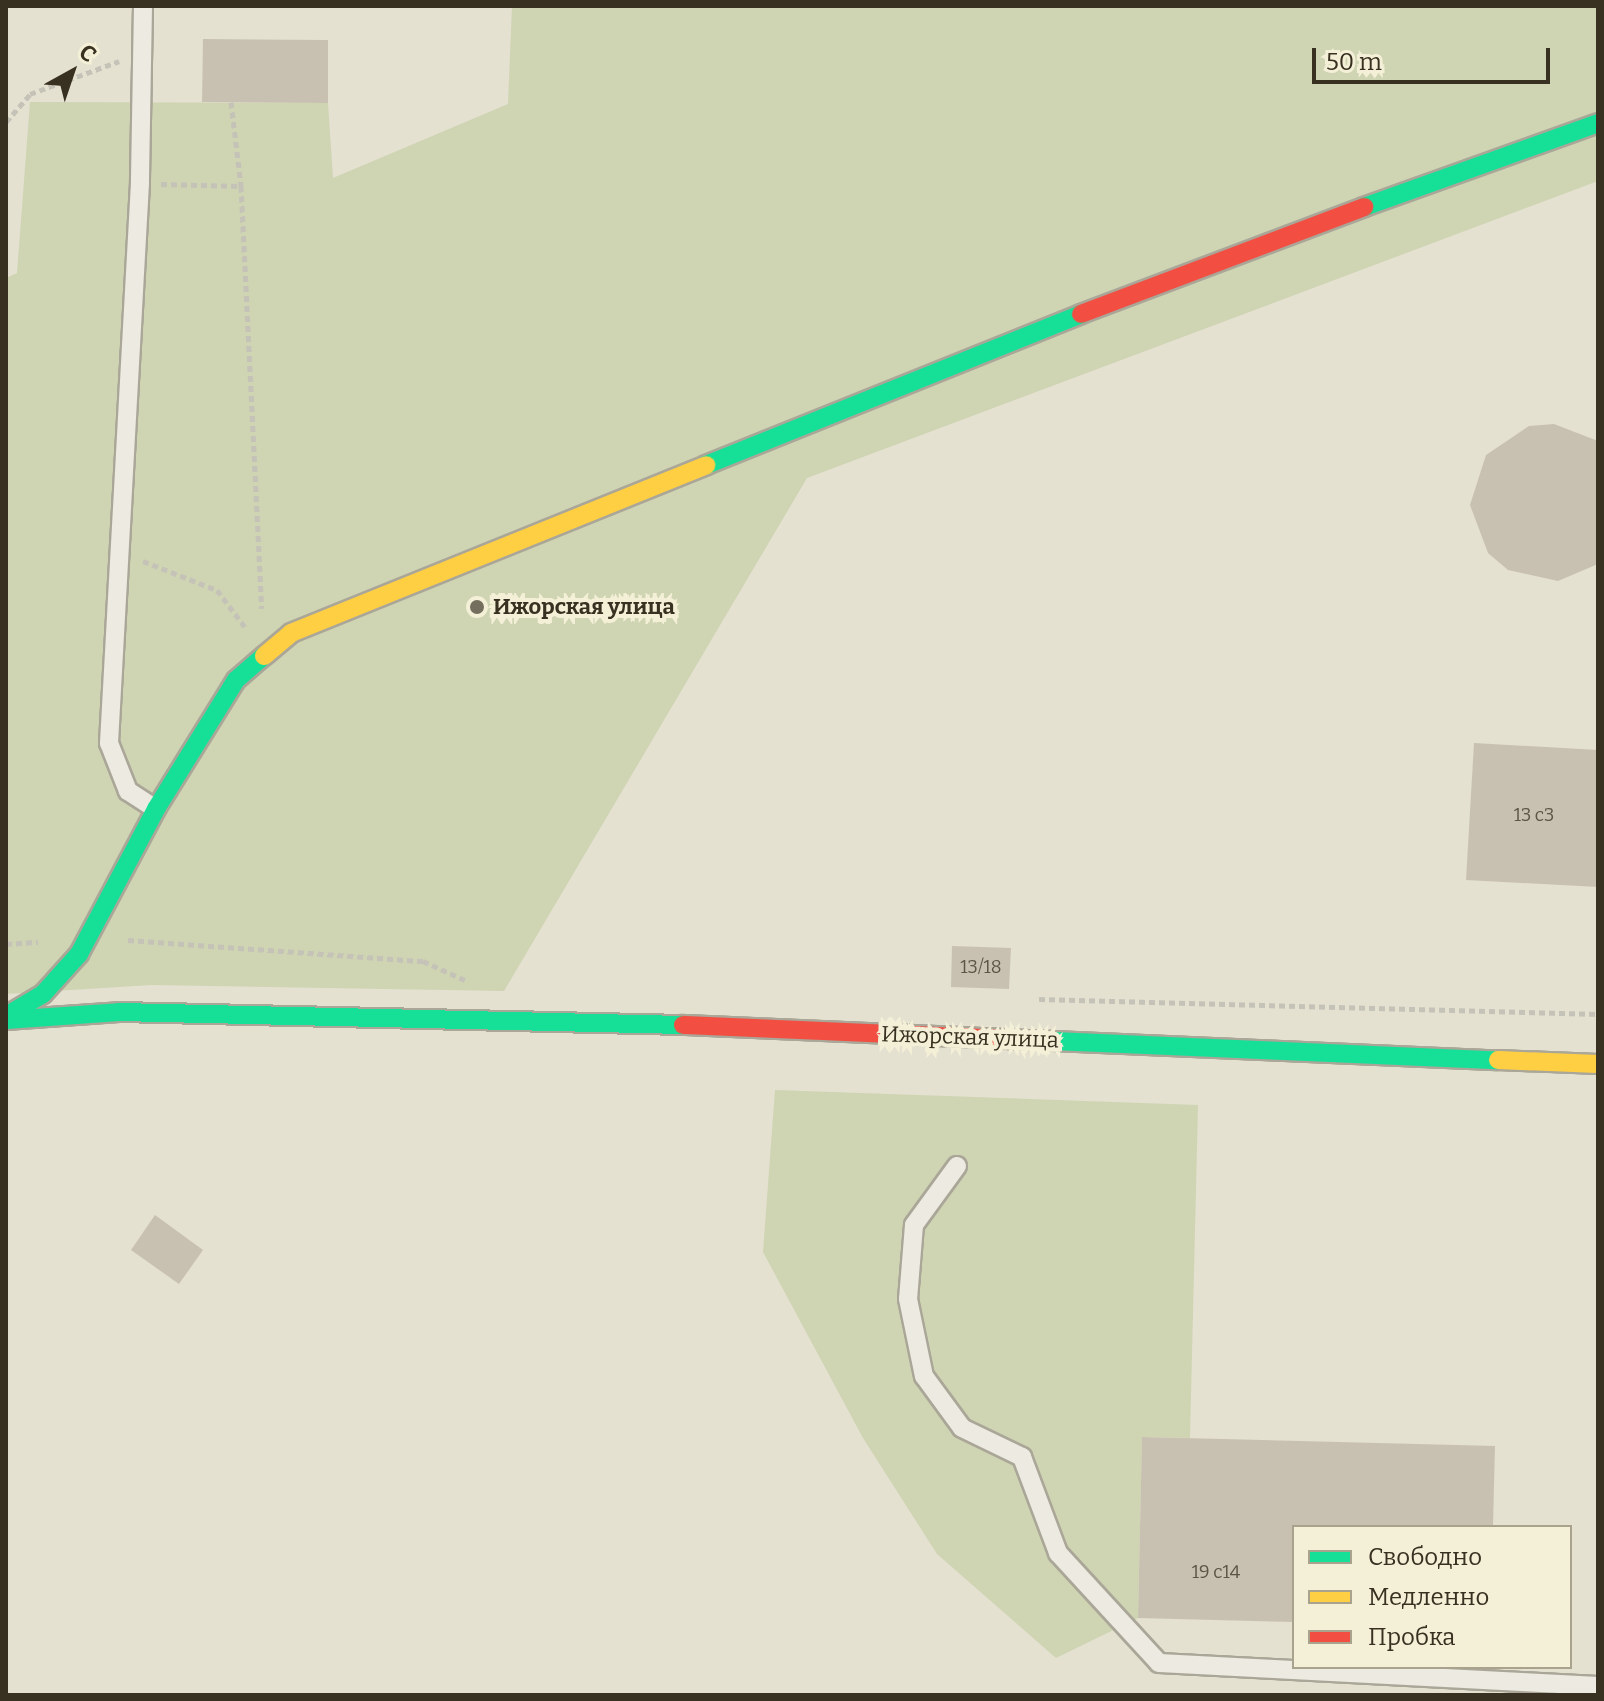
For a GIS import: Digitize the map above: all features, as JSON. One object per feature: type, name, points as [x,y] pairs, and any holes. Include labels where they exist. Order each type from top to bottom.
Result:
[{"type":"street","points":[[6,1018],[43,994],[88,938],[156,809],[236,680],[263,652],[349,607],[1204,264],[1598,123]]},
{"type":"street","name":"Ижорская улица","points":[[6,1018],[119,1012],[582,1021],[1598,1064]]},
{"type":"lane","points":[[143,6],[140,183],[109,743],[128,791],[156,809]]},
{"type":"lane","points":[[957,1166],[914,1225],[908,1299],[924,1376],[962,1428],[1022,1457],[1058,1553],[1159,1663],[1598,1686]]},
{"type":"path","points":[[6,122],[30,94],[142,51]]},
{"type":"path","points":[[231,102],[241,186],[263,652]]},
{"type":"path","points":[[140,183],[241,186]]},
{"type":"path","points":[[119,552],[217,590],[263,652]]},
{"type":"path","points":[[6,944],[88,938],[423,961],[473,984]]},
{"type":"path","points":[[1035,999],[1598,1014]]},
{"type":"green space","points":[[512,6],[1598,6],[1598,181],[807,478],[504,991],[151,985],[6,994],[6,278],[17,273],[30,102],[328,103],[333,178],[508,104]]},
{"type":"green space","points":[[775,1090],[1198,1105],[1190,1438],[1142,1437],[1138,1618],[1056,1658],[937,1554],[863,1438],[763,1252]]},
{"type":"building","points":[[203,39],[328,40],[328,103],[202,102]]},
{"type":"building","points":[[1554,424],[1598,441],[1598,564],[1558,581],[1508,570],[1488,553],[1470,505],[1486,455],[1529,426]]},
{"type":"building","points":[[1474,743],[1598,750],[1598,887],[1466,880]]},
{"type":"building","points":[[952,946],[1011,948],[1009,989],[951,987]]},
{"type":"building","points":[[155,1215],[203,1250],[179,1284],[131,1250]]},
{"type":"building","points":[[1142,1437],[1495,1446],[1493,1525],[1292,1525],[1292,1622],[1138,1618]]},
{"type":"traffic: fast","points":[[1364,207],[1598,123]]},
{"type":"traffic: fast","points":[[706,465],[1081,314]]},
{"type":"traffic: fast","points":[[6,1016],[43,994],[79,954],[156,809],[236,680],[264,656]]},
{"type":"traffic: fast","points":[[6,1020],[119,1012],[683,1025]]},
{"type":"traffic: fast","points":[[1031,1040],[1498,1060]]},
{"type":"traffic: slow","points":[[264,656],[291,633],[706,465]]},
{"type":"traffic: slow","points":[[1498,1060],[1598,1064]]},
{"type":"traffic: jam","points":[[1081,314],[1364,207]]},
{"type":"traffic: jam","points":[[683,1025],[1031,1040]]},
{"type":"place","name":"Ижорская улица","points":[[477,607]]}]
